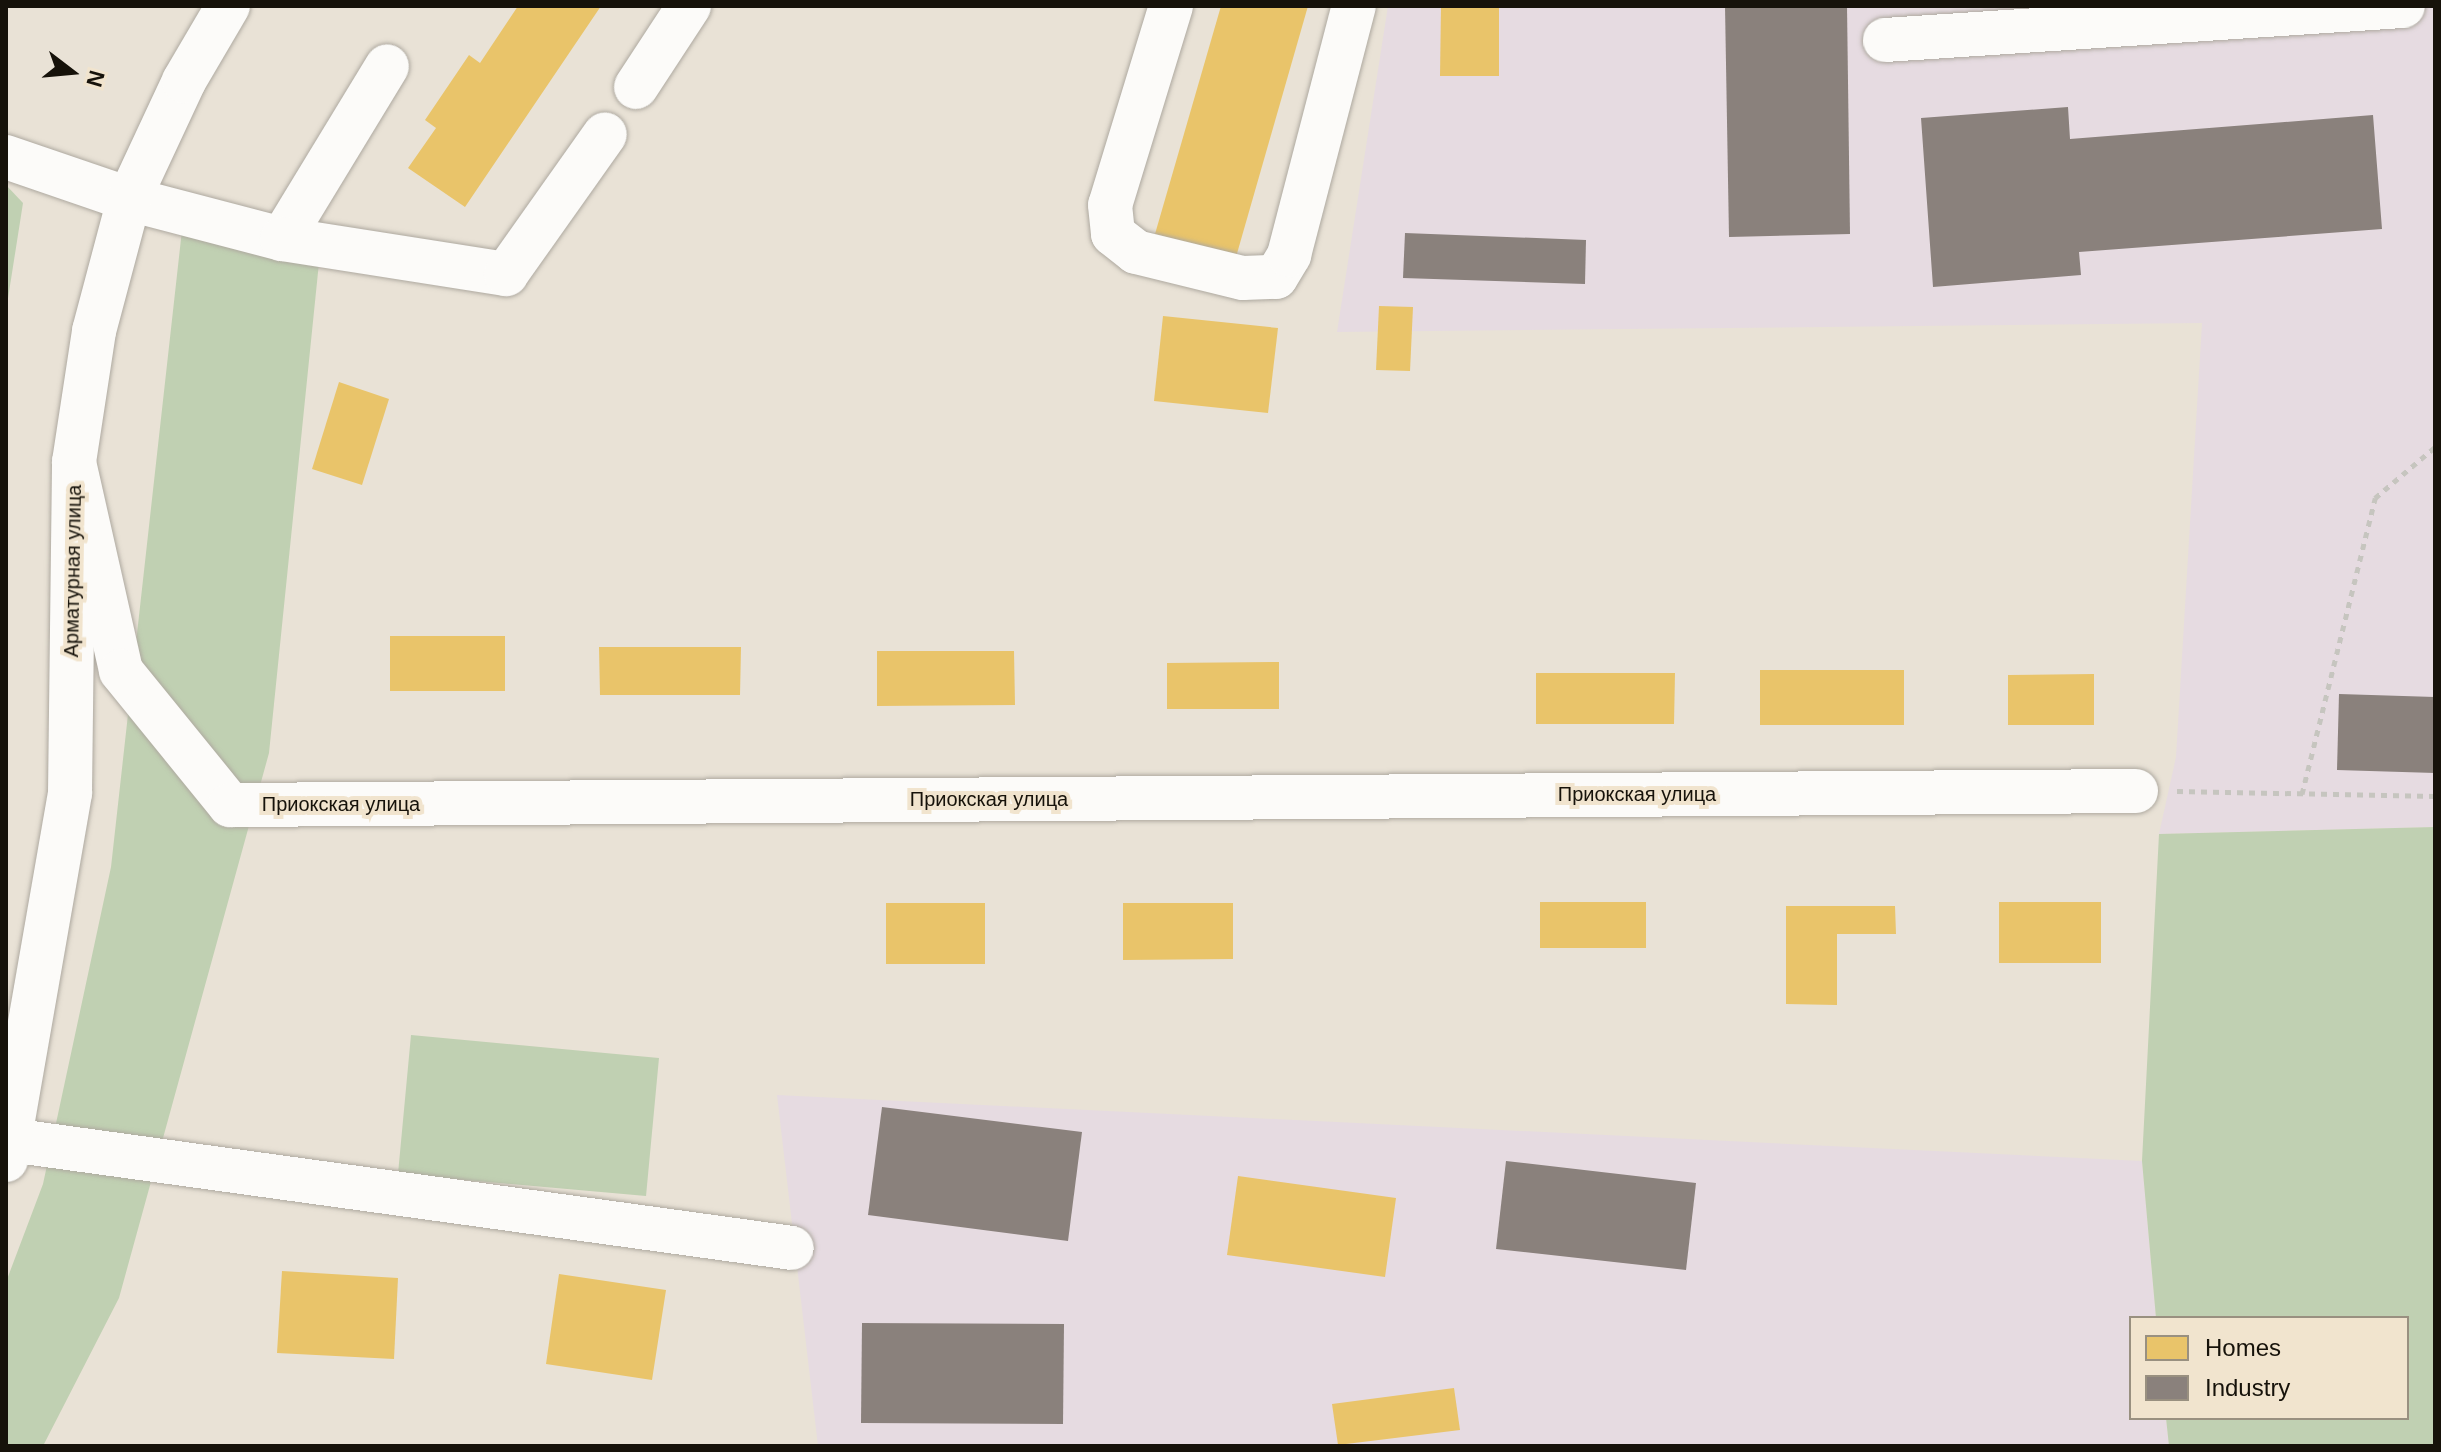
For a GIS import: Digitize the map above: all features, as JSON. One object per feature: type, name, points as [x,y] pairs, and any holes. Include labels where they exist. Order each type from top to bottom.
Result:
[{"type":"street","name":"Арматурная улица","points":[[8,1150],[70,793],[74,462],[94,331],[129,199],[184,81],[228,6]]},
{"type":"street","points":[[636,87],[689,6]]},
{"type":"street","points":[[1171,6],[1110,205],[1113,234],[1136,252],[1243,278],[1276,277],[1289,255],[1354,6]]},
{"type":"street","points":[[1885,40],[2403,6]]},
{"type":"street","points":[[282,239],[387,66]]},
{"type":"street","points":[[6,157],[129,199],[282,239],[506,274],[605,134]]},
{"type":"street","name":"Приокская улица","points":[[74,462],[121,671],[230,805],[2136,791]]},
{"type":"street","points":[[8,1150],[792,1248]]},
{"type":"path","points":[[2302,794],[2375,498],[2435,447]]},
{"type":"path","points":[[2136,791],[2435,796]]},
{"type":"shaded area","points":[[1388,6],[2435,6],[2435,827],[2159,834],[2176,757],[2202,323],[1337,332]]},
{"type":"shaded area","points":[[777,1095],[2142,1161],[2156,1316],[2129,1316],[2129,1420],[2166,1420],[2169,1446],[818,1446]]},
{"type":"green space","points":[[6,185],[23,203],[6,311]]},
{"type":"green space","points":[[182,230],[321,243],[269,753],[119,1298],[43,1446],[6,1446],[6,1282],[43,1184],[111,867]]},
{"type":"green space","points":[[2435,827],[2435,1446],[2169,1446],[2166,1420],[2409,1420],[2409,1316],[2156,1316],[2142,1161],[2159,834]]},
{"type":"green space","points":[[411,1035],[659,1058],[646,1196],[398,1174]]},
{"type":"building: Homes","points":[[518,6],[601,6],[465,207],[408,168],[436,128],[425,120],[469,55],[480,63]]},
{"type":"building: Homes","points":[[1221,6],[1308,6],[1236,257],[1155,234]]},
{"type":"building: Homes","points":[[1441,6],[1499,6],[1499,76],[1440,76]]},
{"type":"building: Homes","points":[[1379,306],[1413,307],[1410,371],[1376,370]]},
{"type":"building: Homes","points":[[1163,316],[1278,328],[1268,413],[1154,401]]},
{"type":"building: Homes","points":[[339,382],[389,399],[362,485],[312,469]]},
{"type":"building: Homes","points":[[390,636],[505,636],[505,691],[390,691]]},
{"type":"building: Homes","points":[[599,647],[741,647],[740,695],[600,695]]},
{"type":"building: Homes","points":[[877,651],[1014,651],[1015,705],[877,706]]},
{"type":"building: Homes","points":[[1279,662],[1279,709],[1167,709],[1167,663]]},
{"type":"building: Homes","points":[[1760,670],[1904,670],[1904,725],[1760,725]]},
{"type":"building: Homes","points":[[1536,673],[1675,673],[1674,724],[1536,724]]},
{"type":"building: Homes","points":[[2094,674],[2094,725],[2008,725],[2008,675]]},
{"type":"building: Homes","points":[[1540,902],[1646,902],[1646,948],[1540,948]]},
{"type":"building: Homes","points":[[1999,902],[2101,902],[2101,963],[1999,963]]},
{"type":"building: Homes","points":[[886,903],[985,903],[985,964],[886,964]]},
{"type":"building: Homes","points":[[1123,903],[1233,903],[1233,959],[1123,960]]},
{"type":"building: Homes","points":[[1786,906],[1895,906],[1896,934],[1837,934],[1837,1005],[1786,1004]]},
{"type":"building: Homes","points":[[1238,1176],[1396,1198],[1385,1277],[1227,1255]]},
{"type":"building: Homes","points":[[282,1271],[398,1278],[394,1359],[277,1353]]},
{"type":"building: Homes","points":[[559,1274],[666,1290],[652,1380],[546,1364]]},
{"type":"building: Homes","points":[[1454,1388],[1460,1430],[1338,1445],[1332,1404]]},
{"type":"building: Industry","points":[[1725,6],[1847,6],[1850,234],[1729,237]]},
{"type":"building: Industry","points":[[2068,107],[2070,139],[2373,115],[2382,229],[2079,252],[2081,275],[1933,287],[1921,118]]},
{"type":"building: Industry","points":[[1405,233],[1586,240],[1585,284],[1403,278]]},
{"type":"building: Industry","points":[[2339,694],[2435,697],[2435,773],[2337,770]]},
{"type":"building: Industry","points":[[882,1107],[1082,1132],[1068,1241],[868,1215]]},
{"type":"building: Industry","points":[[1506,1161],[1696,1183],[1686,1270],[1496,1249]]},
{"type":"building: Industry","points":[[862,1323],[1064,1324],[1063,1424],[861,1423]]}]
